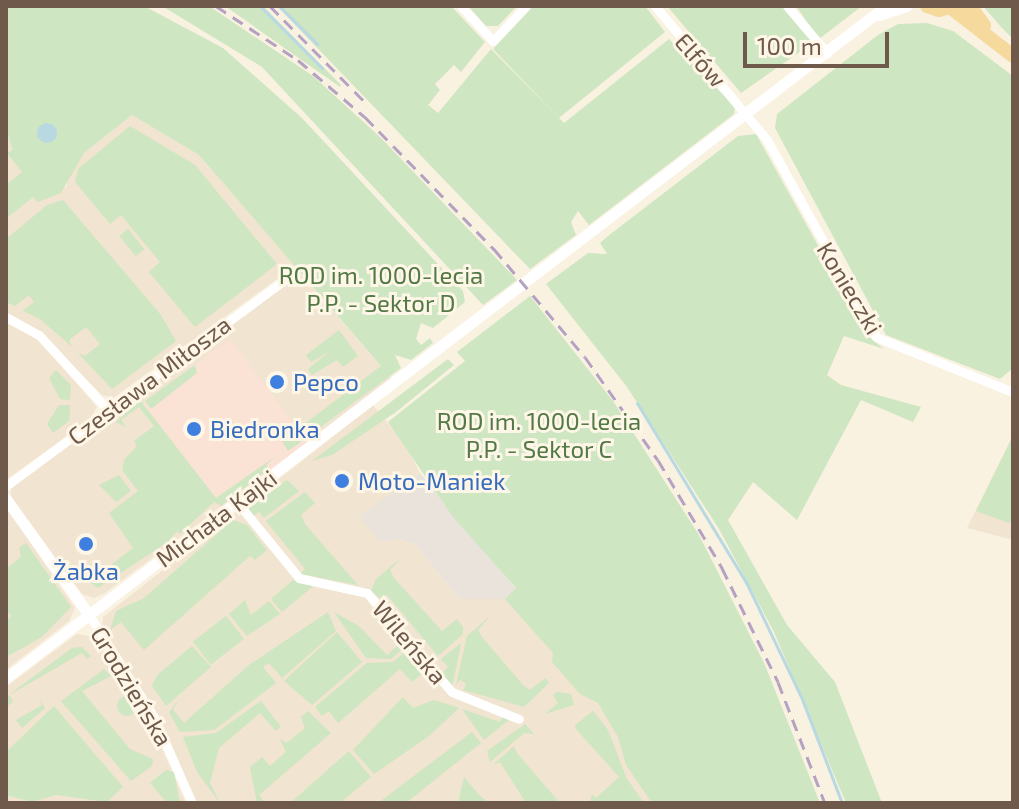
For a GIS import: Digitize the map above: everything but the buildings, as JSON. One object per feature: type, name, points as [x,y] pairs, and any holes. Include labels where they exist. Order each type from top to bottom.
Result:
[{"type":"main road","points":[[927,6],[953,7],[1013,56]]},
{"type":"main road","points":[[970,6],[994,38]]},
{"type":"street","points":[[461,6],[493,41],[526,6]]},
{"type":"street","name":"Elfów","points":[[655,6],[747,113]]},
{"type":"street","points":[[787,6],[827,53]]},
{"type":"street","name":"Michała Kajki","points":[[6,678],[886,6]]},
{"type":"street","points":[[874,16],[907,6]]},
{"type":"street","name":"Konieczki","points":[[747,113],[876,337],[1013,392]]},
{"type":"street","name":"Czesława Miłosza","points":[[6,486],[292,274]]},
{"type":"street","points":[[6,317],[39,335],[108,410]]},
{"type":"street","points":[[6,499],[89,615]]},
{"type":"street","name":"Wileńska","points":[[237,502],[299,578],[367,593],[452,692],[519,719]]},
{"type":"street","name":"Grodzieńska","points":[[89,615],[154,717],[192,803]]},
{"type":"shaded area","points":[[132,115],[199,155],[295,266],[113,398],[102,395],[39,331],[6,314],[6,219],[34,196],[66,187],[71,169],[84,153]]},
{"type":"shaded area","points":[[6,129],[22,173],[6,185]]},
{"type":"shaded area","points":[[300,273],[391,378],[307,443],[142,405],[221,507],[105,593],[94,598],[82,594],[11,497],[11,487]]},
{"type":"shaded area","points":[[6,322],[37,338],[97,407],[90,419],[6,480]]},
{"type":"shaded area","points":[[230,339],[308,442],[219,509],[141,406]]},
{"type":"shaded area","points":[[373,405],[406,445],[420,473],[361,516],[379,542],[398,539],[415,544],[460,599],[516,589],[646,751],[661,803],[196,803],[159,718],[129,676],[102,626],[103,617]]},
{"type":"shaded area","points":[[1013,435],[1013,540],[967,528]]},
{"type":"shaded area","points":[[420,473],[516,589],[505,599],[460,599],[415,544],[399,539],[379,542],[360,516]]},
{"type":"shaded area","points":[[6,507],[75,608],[69,621],[6,670]]},
{"type":"shaded area","points":[[77,634],[95,637],[144,708],[186,803],[6,803],[6,687]]},
{"type":"green space","name":"ROD im. 1000-lecia P.P. - Sektor D","points":[[6,6],[144,6],[223,48],[302,118],[463,291],[465,302],[433,328],[421,323],[416,339],[421,345],[430,338],[433,343],[411,360],[395,355],[401,368],[288,451],[282,441],[381,366],[199,155],[132,115],[84,153],[61,193],[38,202],[33,197],[6,219],[6,185],[22,172],[7,153],[13,150],[6,129]]},
{"type":"green space","points":[[162,6],[209,6],[313,76],[380,137],[517,280],[483,305],[262,67]]},
{"type":"green space","points":[[225,6],[263,6],[340,87]]},
{"type":"green space","points":[[277,6],[451,6],[485,42],[461,72],[454,65],[435,84],[440,90],[428,105],[438,113],[491,49],[564,123],[669,39],[735,107],[734,114],[589,225],[578,211],[571,222],[576,235],[530,269]]},
{"type":"green space","points":[[468,6],[517,6],[498,26],[486,26]]},
{"type":"green space","points":[[533,6],[645,6],[665,32],[559,118],[493,49]]},
{"type":"green space","points":[[667,6],[783,6],[814,42],[741,93]]},
{"type":"green space","points":[[796,6],[862,6],[819,39]]},
{"type":"green space","points":[[983,6],[1013,6],[1013,39],[1001,27]]},
{"type":"green space","points":[[927,23],[953,31],[1013,76],[1013,368],[1000,379],[886,335],[775,128],[777,114],[878,35],[898,24]]},
{"type":"green space","points":[[130,126],[195,165],[277,264],[195,327],[149,272],[160,262],[121,215],[110,224],[75,182],[78,169]]},
{"type":"green space","points":[[756,134],[869,337],[884,349],[844,336],[827,375],[841,385],[921,407],[913,422],[861,400],[797,520],[753,482],[728,520],[787,625],[835,682],[882,803],[846,803],[774,632],[719,529],[627,387],[546,284],[588,253],[607,254],[600,243],[608,236],[738,136]]},
{"type":"green space","points":[[63,200],[161,315],[176,341],[112,389],[78,353],[85,356],[100,344],[86,327],[69,340],[72,347],[40,319],[23,311],[34,302],[29,295],[15,306],[6,302],[6,239],[47,205]]},
{"type":"green space","points":[[128,229],[144,249],[136,256],[119,236]]},
{"type":"green space","name":"ROD im. 1000-lecia P.P. - Sektor C","points":[[530,296],[613,401],[699,535],[765,665],[820,803],[652,803],[626,765],[618,737],[598,703],[580,694],[552,662],[553,653],[505,599],[516,588],[453,517],[388,422],[465,361],[457,352]]},
{"type":"green space","points":[[339,330],[358,356],[343,367],[337,360],[312,375],[308,369],[330,351],[311,362],[306,355]]},
{"type":"green space","points":[[448,359],[454,365],[396,412],[332,455],[312,461]]},
{"type":"green space","points":[[195,365],[197,373],[151,409],[145,401]]},
{"type":"green space","points":[[56,370],[71,385],[70,400],[60,399],[49,378]]},
{"type":"green space","points":[[140,400],[216,498],[273,458],[266,465],[269,469],[221,506],[214,502],[180,534],[177,531],[169,541],[98,588],[81,575],[86,571],[93,579],[133,548],[109,513],[138,491],[122,470],[124,460],[137,446],[134,441],[154,426],[139,407],[121,420],[126,427],[116,422]]},
{"type":"green space","points":[[59,405],[70,405],[69,421],[53,433],[47,424]]},
{"type":"green space","points":[[1013,436],[1013,516],[1009,523],[976,511]]},
{"type":"green space","points":[[119,475],[131,491],[116,502],[99,485]]},
{"type":"green space","points":[[287,480],[299,491],[264,518],[259,512],[253,516],[248,509]]},
{"type":"green space","points":[[305,492],[315,503],[301,515],[305,524],[358,585],[300,574],[305,569],[266,521]]},
{"type":"green space","points":[[233,520],[247,525],[267,550],[255,560],[250,556],[144,650],[121,622],[110,630],[116,611],[144,598]]},
{"type":"green space","points":[[26,543],[71,607],[42,637],[6,657],[6,621],[11,616],[6,609],[6,569],[21,557],[19,548]]},
{"type":"green space","points":[[403,556],[390,570],[394,578],[442,631],[457,619],[463,627],[463,634],[438,656],[387,595],[380,598],[371,591],[376,579]]},
{"type":"green space","points":[[293,580],[313,586],[282,612],[271,599]]},
{"type":"green space","points":[[245,600],[251,615],[269,601],[280,614],[247,636],[229,614]]},
{"type":"green space","points":[[328,612],[336,631],[282,678],[269,663],[263,667],[276,683],[214,730],[180,732],[169,712],[179,699],[173,710],[184,723],[249,665]]},
{"type":"green space","points":[[334,612],[359,626],[387,655],[404,640],[406,646],[391,659],[366,658]]},
{"type":"green space","points":[[226,616],[244,639],[211,665],[193,642]]},
{"type":"green space","points":[[490,616],[478,630],[523,685],[530,690],[545,678],[549,683],[524,707],[463,690],[466,684],[460,680],[456,685],[467,636]]},
{"type":"green space","points":[[337,632],[362,662],[312,705],[284,681]]},
{"type":"green space","points":[[461,643],[452,687],[442,673],[448,667],[441,659]]},
{"type":"green space","points":[[192,646],[211,667],[166,706],[152,686],[157,675]]},
{"type":"green space","points":[[82,647],[91,656],[87,659],[82,653],[9,695],[13,702],[6,707],[6,697],[72,648]]},
{"type":"green space","points":[[409,648],[427,670],[412,682],[400,669],[338,723],[329,711],[322,716],[315,707],[367,663],[393,662]]},
{"type":"green space","points":[[104,669],[111,676],[82,691],[130,749],[153,759],[152,766],[131,781],[61,701]]},
{"type":"green space","points":[[557,692],[571,694],[574,705],[545,714],[558,703],[553,695]]},
{"type":"green space","points":[[127,696],[134,699],[137,706],[134,713],[127,716],[120,713],[117,706],[120,699]]},
{"type":"green space","points":[[403,697],[413,708],[434,700],[459,708],[429,736],[374,774],[353,750]]},
{"type":"green space","points":[[40,698],[45,708],[22,728],[16,720],[42,705]]},
{"type":"green space","points":[[261,701],[281,727],[276,731],[260,713],[219,748],[210,783],[220,803],[197,772],[183,737],[216,733]]},
{"type":"green space","points":[[54,706],[123,787],[107,802],[56,795],[32,802],[6,795],[6,752]]},
{"type":"green space","points":[[462,709],[500,722],[503,715],[510,719],[484,740]]},
{"type":"green space","points":[[308,711],[331,733],[259,795],[265,803],[257,803],[250,767],[262,757],[270,766],[286,752],[280,739],[287,743],[305,728],[301,717]]},
{"type":"green space","points":[[593,711],[608,730],[627,779],[644,803],[590,803],[592,794],[596,798],[619,777],[576,729],[575,725]]},
{"type":"green space","points":[[525,724],[534,734],[524,733],[490,762],[487,751]]},
{"type":"green space","points":[[472,732],[481,743],[406,803],[378,803]]},
{"type":"green space","points":[[514,746],[560,803],[526,803],[500,762],[493,765]]},
{"type":"green space","points":[[349,751],[371,777],[340,803],[290,803]]},
{"type":"green space","points":[[166,770],[174,772],[180,803],[167,803],[150,783]]},
{"type":"green space","points":[[464,777],[479,795],[489,803],[458,803]]},
{"type":"water","points":[[43,123],[51,123],[57,133],[51,143],[43,143],[37,137],[37,129]]},
{"type":"waterway","points":[[260,6],[322,68]]},
{"type":"waterway","points":[[279,6],[317,44]]},
{"type":"waterway","points":[[637,403],[747,584],[802,699],[842,803]]},
{"type":"railway","points":[[216,6],[298,60],[365,117],[494,249],[585,357],[658,460],[722,568],[778,682],[825,803]]},
{"type":"railway","points":[[270,6],[365,102]]},
{"type":"place","name":"Pepco","points":[[277,382]]},
{"type":"place","name":"Biedronka","points":[[194,429]]},
{"type":"place","name":"Moto-Maniek","points":[[342,481]]},
{"type":"place","name":"Żabka","points":[[86,544]]}]
